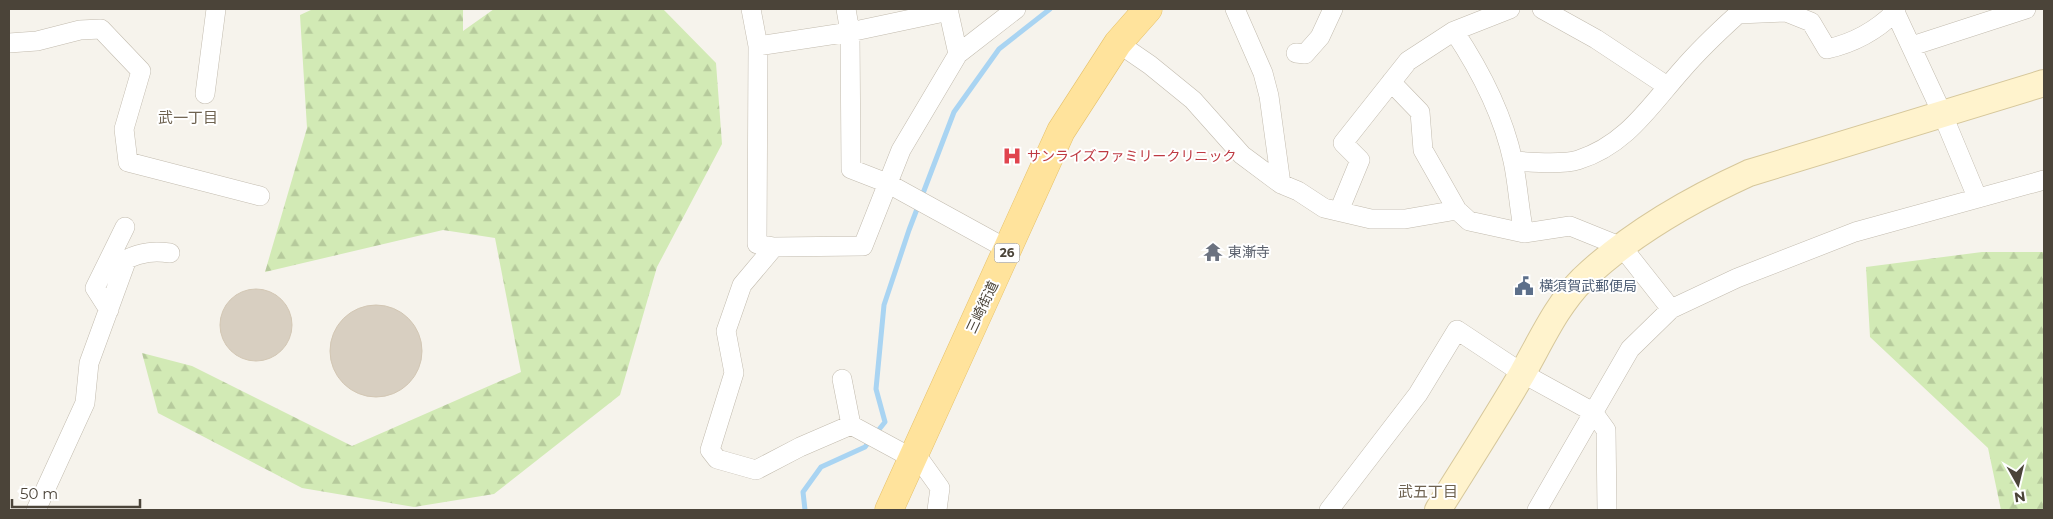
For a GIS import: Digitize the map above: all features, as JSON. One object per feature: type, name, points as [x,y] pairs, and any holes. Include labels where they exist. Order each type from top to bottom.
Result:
[{"type":"main road","name":"三崎街道","points":[[889,510],[1062,131],[1118,43],[1148,9]]},
{"type":"street","points":[[205,94],[216,9]]},
{"type":"street","points":[[751,9],[758,46],[757,244],[774,247],[863,246],[901,150],[958,54],[1016,9]]},
{"type":"street","points":[[846,9],[850,32],[851,169],[887,183],[1008,250]]},
{"type":"street","points":[[1235,9],[1263,73],[1269,96],[1281,184]]},
{"type":"street","points":[[1296,54],[1306,54],[1315,43],[1333,9]]},
{"type":"street","points":[[1339,212],[1360,160],[1343,143],[1408,61],[1454,31],[1510,9]]},
{"type":"street","points":[[1542,9],[1596,38],[1667,86]]},
{"type":"street","points":[[1912,46],[2026,9]]},
{"type":"street","points":[[758,46],[850,32],[948,10],[958,54]]},
{"type":"street","points":[[1513,161],[1578,160],[1620,139],[1653,106],[1667,86],[1735,11],[1786,12],[1813,16],[1827,49],[1849,44],[1883,24],[1896,10],[1977,197]]},
{"type":"street","points":[[9,43],[37,41],[80,30],[101,29],[141,71],[124,129],[128,162],[260,196]]},
{"type":"street","points":[[1454,31],[1474,61],[1492,100],[1513,161],[1518,205],[1524,234]]},
{"type":"street","points":[[1118,43],[1150,65],[1194,100],[1242,155],[1281,184],[1298,191],[1324,208],[1371,219],[1405,219],[1456,210]]},
{"type":"street","points":[[1391,82],[1420,112],[1423,150],[1448,192],[1456,210],[1469,222],[1524,234],[1570,226],[1622,247],[1672,309]]},
{"type":"street","points":[[1438,510],[1522,373],[1551,319],[1583,279],[1622,247],[1703,193],[1749,173],[2044,83]]},
{"type":"street","points":[[1537,510],[1630,350],[1672,309],[1737,278],[1855,232],[2044,180]]},
{"type":"street","points":[[2024,186],[2044,192]]},
{"type":"street","points":[[109,310],[95,288],[124,227]]},
{"type":"street","points":[[774,247],[742,285],[726,331],[734,373],[710,450],[717,459],[756,470],[800,447],[851,424]]},
{"type":"street","points":[[36,510],[85,403],[89,363],[127,259],[140,252],[157,251],[170,254]]},
{"type":"street","points":[[1329,510],[1418,394],[1457,330],[1522,373],[1593,412],[1606,430],[1607,510]]},
{"type":"street","points":[[842,380],[851,424]]},
{"type":"street","points":[[851,424],[914,456],[940,488],[937,510]]},
{"type":"green space","points":[[313,9],[463,9],[463,31],[494,9],[663,9],[716,63],[722,144],[657,267],[620,395],[494,494],[414,507],[302,488],[158,413],[142,353],[192,366],[352,446],[521,372],[495,238],[443,230],[265,272],[307,128],[300,15]]},
{"type":"green space","points":[[1982,252],[2044,252],[2044,510],[2001,510],[1988,448],[1870,337],[1866,267]]},
{"type":"building","points":[[249,289],[263,289],[282,299],[292,318],[292,332],[282,351],[263,361],[249,361],[230,351],[220,332],[220,318],[230,299]]},
{"type":"building","points":[[376,305],[394,308],[409,318],[419,333],[422,351],[419,369],[409,384],[394,394],[376,397],[358,394],[343,384],[333,369],[330,351],[333,333],[343,318],[358,308]]},
{"type":"waterway","points":[[805,510],[803,492],[821,467],[865,447],[885,422],[876,389],[884,305],[909,230],[954,112],[999,49],[1050,9]]},
{"type":"place","name":"サンライズファミリークリニック","points":[[1012,156]]},
{"type":"place","name":"東漸寺","points":[[1213,252]]},
{"type":"place","name":"横須賀武郵便局","points":[[1524,286]]},
{"type":"district","name":"武一丁目","points":[[188,118]]},
{"type":"district","name":"武五丁目","points":[[1428,492]]}]
